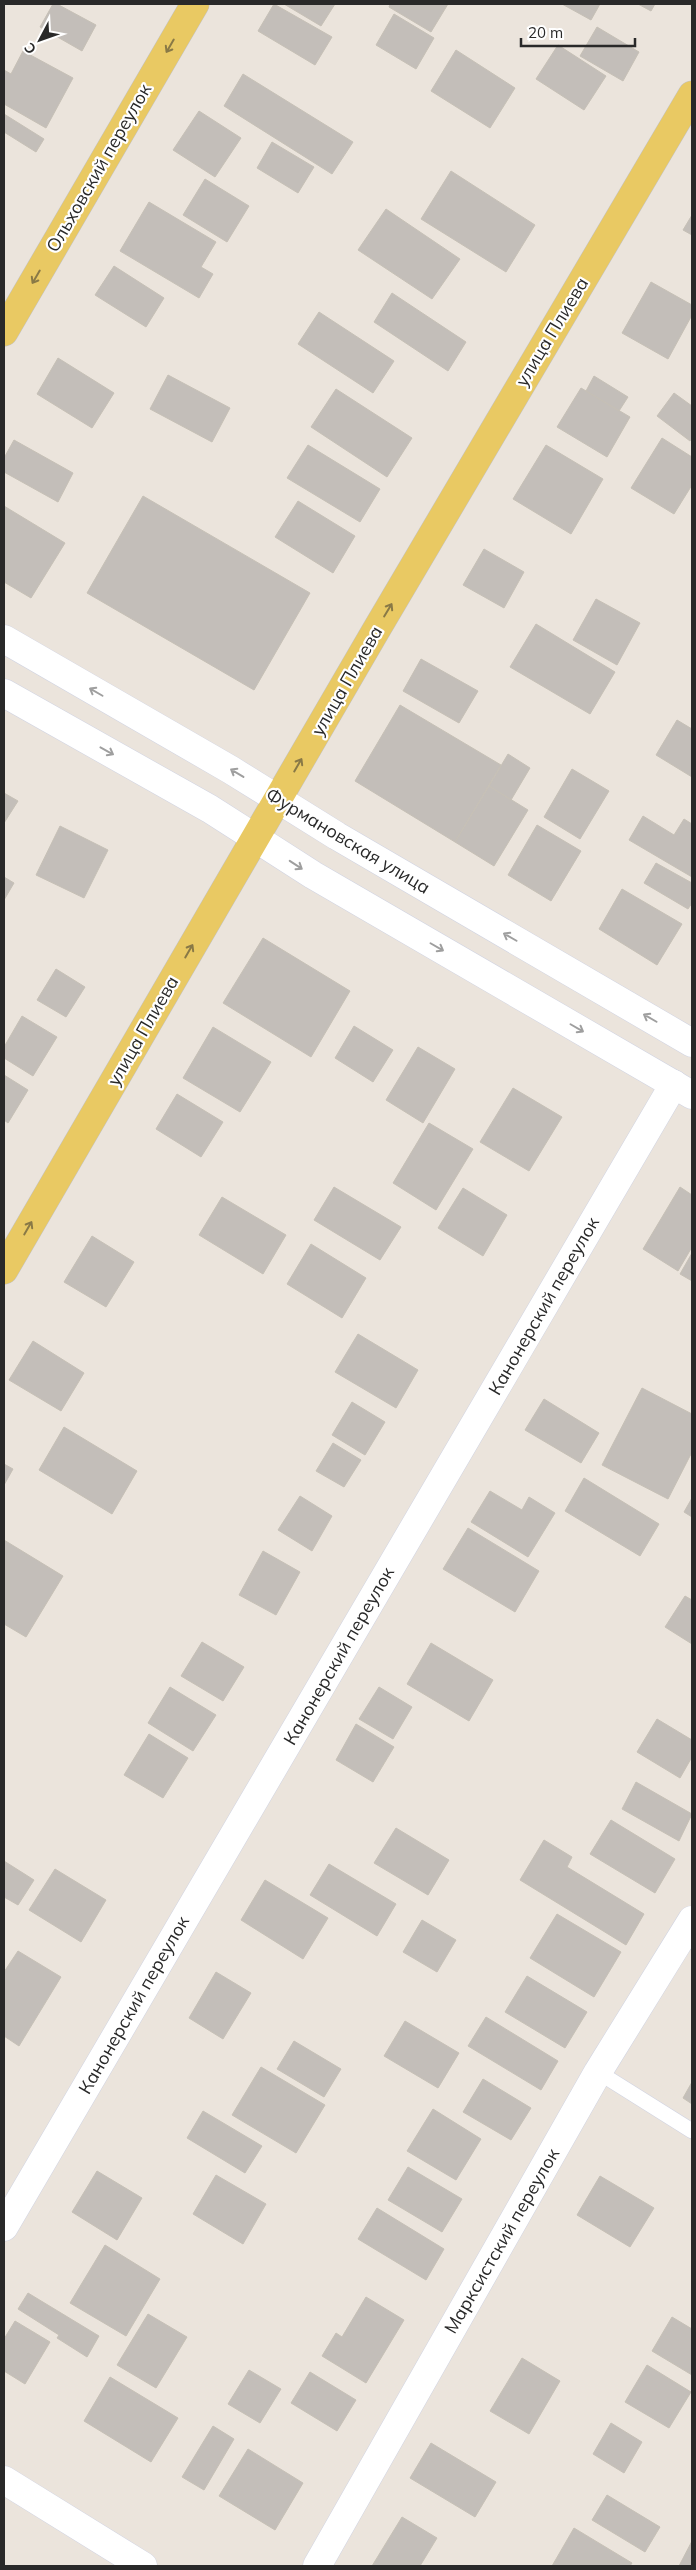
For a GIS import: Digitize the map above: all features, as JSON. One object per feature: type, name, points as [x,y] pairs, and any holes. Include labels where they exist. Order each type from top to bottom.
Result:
[{"type":"main road","name":"Ольховский переулок","points":[[4,332],[195,4]]},
{"type":"main road","name":"улица Плиева","points":[[4,1270],[278,799],[692,95]]},
{"type":"street","name":"Фурмановская улица","points":[[4,639],[692,1043]]},
{"type":"street","points":[[4,692],[210,809],[313,875],[683,1089]]},
{"type":"street","name":"Канонерский переулок","points":[[4,2227],[683,1089]]},
{"type":"street","name":"Марксистский переулок","points":[[317,2566],[598,2072],[692,1920]]},
{"type":"street","points":[[4,2480],[143,2566]]},
{"type":"lane","points":[[598,2072],[692,2131]]},
{"type":"building","points":[[53,4],[57,4],[96,25],[82,51],[40,27]]},
{"type":"building","points":[[274,4],[332,37],[315,65],[258,31]]},
{"type":"building","points":[[284,4],[335,4],[321,26]]},
{"type":"building","points":[[390,4],[448,4],[431,32],[389,7]]},
{"type":"building","points":[[562,4],[600,4],[591,20]]},
{"type":"building","points":[[638,4],[655,4],[651,11]]},
{"type":"building","points":[[394,14],[434,38],[416,69],[376,45]]},
{"type":"building","points":[[597,27],[639,52],[623,81],[580,56]]},
{"type":"building","points":[[558,45],[606,76],[584,110],[536,79]]},
{"type":"building","points":[[456,50],[515,88],[490,128],[431,91]]},
{"type":"building","points":[[23,51],[73,78],[46,128],[4,104],[4,70],[11,74]]},
{"type":"building","points":[[243,74],[353,142],[332,174],[224,106]]},
{"type":"building","points":[[199,111],[241,138],[215,177],[173,150]]},
{"type":"building","points":[[4,114],[44,139],[36,152],[4,132]]},
{"type":"building","points":[[272,142],[314,167],[298,193],[257,168]]},
{"type":"building","points":[[451,171],[535,225],[506,272],[421,219]]},
{"type":"building","points":[[205,179],[249,206],[227,242],[183,215]]},
{"type":"building","points":[[149,202],[216,242],[201,267],[213,274],[199,298],[120,251]]},
{"type":"building","points":[[386,209],[460,259],[432,299],[358,250]]},
{"type":"building","points":[[692,215],[692,235],[683,230]]},
{"type":"building","points":[[114,266],[164,298],[146,327],[95,295]]},
{"type":"building","points":[[651,282],[692,305],[692,315],[668,359],[622,333]]},
{"type":"building","points":[[392,293],[466,342],[448,371],[374,322]]},
{"type":"building","points":[[319,312],[394,361],[373,393],[298,344]]},
{"type":"building","points":[[58,358],[114,393],[92,428],[37,394]]},
{"type":"building","points":[[168,375],[230,408],[212,442],[150,409]]},
{"type":"building","points":[[594,376],[628,397],[619,411],[586,391]]},
{"type":"building","points":[[581,388],[630,417],[607,457],[557,427]]},
{"type":"building","points":[[336,389],[412,438],[387,477],[311,427]]},
{"type":"building","points":[[674,393],[692,406],[692,438],[690,441],[657,416]]},
{"type":"building","points":[[662,438],[692,457],[692,485],[674,514],[631,488]]},
{"type":"building","points":[[14,440],[73,473],[58,502],[4,472],[4,458]]},
{"type":"building","points":[[308,445],[380,489],[360,522],[287,478]]},
{"type":"building","points":[[546,445],[603,479],[571,534],[513,499]]},
{"type":"building","points":[[143,496],[310,593],[254,690],[87,593]]},
{"type":"building","points":[[298,501],[355,536],[333,573],[275,537]]},
{"type":"building","points":[[4,506],[65,543],[31,598],[4,582]]},
{"type":"building","points":[[484,549],[524,572],[504,608],[463,585]]},
{"type":"building","points":[[596,599],[640,623],[617,665],[573,640]]},
{"type":"building","points":[[536,624],[615,672],[590,714],[510,667]]},
{"type":"building","points":[[421,659],[478,691],[459,723],[403,691]]},
{"type":"building","points":[[400,705],[501,765],[455,842],[355,781]]},
{"type":"building","points":[[677,720],[692,729],[692,777],[656,755]]},
{"type":"building","points":[[508,754],[530,768],[511,800],[489,786]]},
{"type":"building","points":[[572,769],[609,791],[580,839],[544,817]]},
{"type":"building","points":[[489,786],[528,810],[494,866],[455,842]]},
{"type":"building","points":[[4,793],[18,801],[4,823]]},
{"type":"building","points":[[643,816],[674,835],[684,819],[692,824],[692,877],[629,840]]},
{"type":"building","points":[[537,825],[581,851],[551,901],[508,875]]},
{"type":"building","points":[[60,826],[108,850],[84,898],[36,875]]},
{"type":"building","points":[[656,863],[692,883],[692,903],[688,909],[644,883]]},
{"type":"building","points":[[4,877],[14,883],[4,900]]},
{"type":"building","points":[[622,889],[682,924],[657,965],[599,929]]},
{"type":"building","points":[[263,938],[350,991],[311,1057],[223,1003]]},
{"type":"building","points":[[56,969],[85,987],[66,1017],[37,1000]]},
{"type":"building","points":[[22,1016],[57,1037],[33,1076],[4,1058],[4,1047]]},
{"type":"building","points":[[354,1026],[393,1050],[373,1082],[335,1058]]},
{"type":"building","points":[[213,1027],[271,1062],[240,1112],[183,1078]]},
{"type":"building","points":[[418,1047],[455,1069],[423,1123],[386,1100]]},
{"type":"building","points":[[4,1075],[28,1090],[8,1123],[4,1120]]},
{"type":"building","points":[[513,1088],[562,1117],[529,1171],[480,1142]]},
{"type":"building","points":[[177,1094],[223,1122],[201,1157],[156,1129]]},
{"type":"building","points":[[429,1123],[473,1149],[436,1210],[393,1183]]},
{"type":"building","points":[[334,1187],[401,1227],[380,1260],[314,1220]]},
{"type":"building","points":[[680,1187],[692,1195],[692,1247],[678,1271],[643,1249]]},
{"type":"building","points":[[463,1188],[507,1215],[483,1256],[438,1228]]},
{"type":"building","points":[[222,1197],[286,1235],[263,1274],[199,1235]]},
{"type":"building","points":[[92,1236],[134,1262],[106,1307],[64,1282]]},
{"type":"building","points":[[311,1244],[366,1278],[342,1318],[287,1284]]},
{"type":"building","points":[[692,1253],[692,1281],[680,1274]]},
{"type":"building","points":[[358,1334],[418,1370],[396,1408],[335,1372]]},
{"type":"building","points":[[33,1341],[84,1373],[61,1411],[9,1380]]},
{"type":"building","points":[[642,1388],[692,1414],[692,1452],[668,1499],[602,1465]]},
{"type":"building","points":[[544,1399],[599,1433],[581,1463],[525,1430]]},
{"type":"building","points":[[352,1402],[385,1422],[365,1455],[332,1435]]},
{"type":"building","points":[[64,1427],[137,1471],[112,1514],[39,1470]]},
{"type":"building","points":[[333,1443],[361,1460],[344,1487],[316,1471]]},
{"type":"building","points":[[4,1464],[13,1469],[4,1485]]},
{"type":"building","points":[[584,1478],[659,1524],[640,1556],[565,1511]]},
{"type":"building","points":[[490,1491],[522,1510],[529,1497],[555,1513],[528,1557],[471,1522]]},
{"type":"building","points":[[300,1496],[332,1516],[312,1551],[278,1530]]},
{"type":"building","points":[[692,1498],[692,1517],[684,1512]]},
{"type":"building","points":[[468,1528],[539,1571],[515,1612],[443,1569]]},
{"type":"building","points":[[4,1540],[63,1576],[26,1637],[4,1624]]},
{"type":"building","points":[[263,1551],[300,1572],[276,1615],[239,1595]]},
{"type":"building","points":[[685,1596],[692,1600],[692,1644],[665,1627]]},
{"type":"building","points":[[202,1642],[244,1667],[223,1701],[181,1676]]},
{"type":"building","points":[[431,1643],[493,1680],[469,1721],[407,1684]]},
{"type":"building","points":[[170,1687],[216,1715],[193,1751],[148,1723]]},
{"type":"building","points":[[379,1687],[412,1707],[393,1739],[359,1719]]},
{"type":"building","points":[[657,1719],[692,1740],[692,1757],[680,1778],[637,1752]]},
{"type":"building","points":[[356,1724],[394,1747],[373,1782],[336,1760]]},
{"type":"building","points":[[149,1734],[188,1758],[163,1798],[124,1775]]},
{"type":"building","points":[[636,1782],[692,1814],[679,1841],[622,1809]]},
{"type":"building","points":[[611,1820],[675,1859],[655,1893],[590,1854]]},
{"type":"building","points":[[396,1828],[449,1860],[428,1895],[374,1863]]},
{"type":"building","points":[[544,1840],[572,1857],[567,1867],[644,1914],[626,1945],[520,1880]]},
{"type":"building","points":[[4,1861],[34,1880],[18,1905],[4,1897]]},
{"type":"building","points":[[329,1864],[396,1904],[377,1936],[310,1895]]},
{"type":"building","points":[[55,1869],[106,1900],[81,1942],[29,1910]]},
{"type":"building","points":[[265,1880],[328,1918],[303,1959],[241,1920]]},
{"type":"building","points":[[557,1914],[621,1952],[594,1997],[530,1958]]},
{"type":"building","points":[[422,1920],[456,1940],[437,1972],[403,1952]]},
{"type":"building","points":[[18,1951],[61,1977],[19,2046],[4,2036],[4,1972]]},
{"type":"building","points":[[216,1972],[251,1993],[223,2039],[189,2018]]},
{"type":"building","points":[[527,1976],[587,2012],[565,2048],[505,2012]]},
{"type":"building","points":[[486,2017],[558,2061],[541,2090],[468,2046]]},
{"type":"building","points":[[405,2021],[459,2053],[438,2088],[384,2056]]},
{"type":"building","points":[[294,2041],[341,2069],[324,2097],[277,2069]]},
{"type":"building","points":[[261,2067],[325,2105],[296,2153],[232,2115]]},
{"type":"building","points":[[483,2079],[531,2108],[511,2140],[463,2112]]},
{"type":"building","points":[[692,2082],[692,2104],[683,2098]]},
{"type":"building","points":[[433,2109],[481,2139],[456,2180],[407,2151]]},
{"type":"building","points":[[203,2111],[262,2146],[245,2173],[187,2138]]},
{"type":"building","points":[[408,2167],[462,2199],[442,2232],[388,2200]]},
{"type":"building","points":[[97,2171],[142,2198],[117,2240],[72,2212]]},
{"type":"building","points":[[216,2175],[266,2204],[243,2244],[193,2214]]},
{"type":"building","points":[[600,2176],[654,2208],[630,2247],[577,2215]]},
{"type":"building","points":[[377,2208],[444,2249],[426,2280],[358,2239]]},
{"type":"building","points":[[105,2245],[160,2279],[126,2336],[70,2303]]},
{"type":"building","points":[[28,2293],[99,2336],[87,2357],[57,2338],[59,2335],[18,2309]]},
{"type":"building","points":[[366,2297],[404,2320],[366,2383],[322,2356],[336,2333],[342,2337]]},
{"type":"building","points":[[148,2314],[187,2337],[156,2388],[117,2365]]},
{"type":"building","points":[[672,2317],[692,2329],[692,2375],[652,2351]]},
{"type":"building","points":[[15,2321],[50,2342],[25,2384],[4,2371],[4,2339]]},
{"type":"building","points":[[522,2358],[560,2381],[529,2434],[490,2411]]},
{"type":"building","points":[[647,2365],[691,2392],[669,2428],[625,2402]]},
{"type":"building","points":[[249,2370],[281,2389],[260,2423],[228,2404]]},
{"type":"building","points":[[310,2372],[356,2400],[337,2431],[291,2403]]},
{"type":"building","points":[[110,2377],[178,2418],[151,2462],[84,2421]]},
{"type":"building","points":[[611,2423],[642,2442],[624,2473],[593,2454]]},
{"type":"building","points":[[213,2426],[234,2439],[204,2490],[182,2477]]},
{"type":"building","points":[[431,2443],[496,2482],[475,2517],[410,2478]]},
{"type":"building","points":[[248,2449],[303,2483],[275,2530],[219,2496]]},
{"type":"building","points":[[607,2495],[660,2527],[645,2552],[592,2520]]},
{"type":"building","points":[[402,2517],[437,2538],[420,2566],[372,2566]]},
{"type":"building","points":[[574,2528],[632,2563],[630,2566],[552,2566]]},
{"type":"building","points":[[692,2541],[692,2566],[679,2566]]}]
